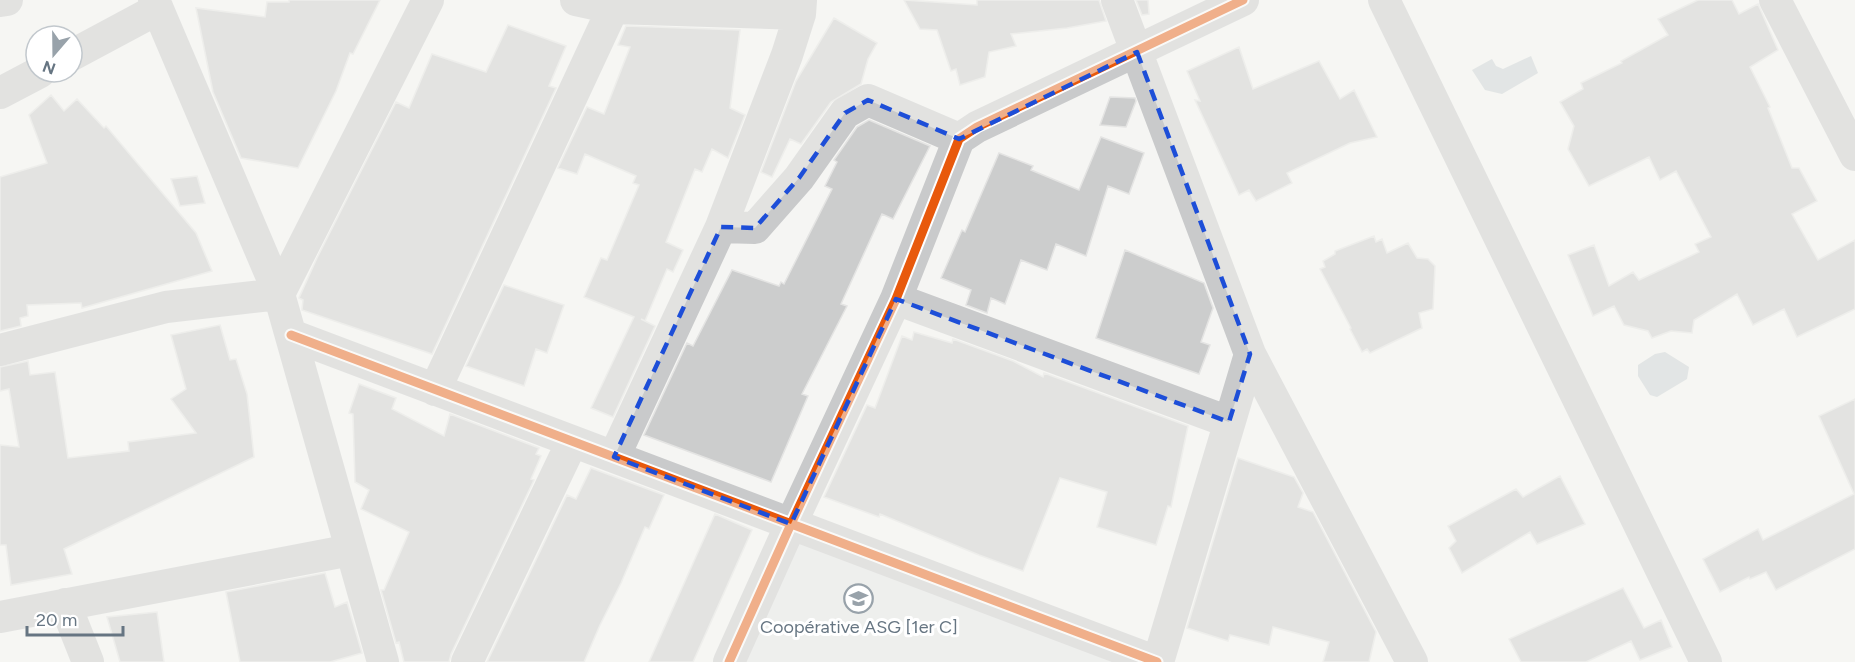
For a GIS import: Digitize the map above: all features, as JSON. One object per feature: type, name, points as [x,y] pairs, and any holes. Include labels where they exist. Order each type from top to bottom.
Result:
[{"type":"street","points":[[0,1],[7,0]]},
{"type":"street","points":[[279,294],[428,0]]},
{"type":"street","points":[[576,0],[614,8],[801,7],[787,55],[721,227],[614,457]]},
{"type":"street","points":[[1117,0],[1250,354],[1412,662]]},
{"type":"street","points":[[729,662],[896,300],[959,139],[977,127],[1244,0]]},
{"type":"street","points":[[1384,0],[1706,662]]},
{"type":"street","points":[[1775,0],[1855,155]]},
{"type":"street","points":[[84,48],[156,4],[279,294],[383,662]]},
{"type":"street","points":[[435,390],[614,8]]},
{"type":"street","points":[[0,93],[24,80]]},
{"type":"street","points":[[721,227],[755,228],[799,178],[844,113],[868,100],[959,139]]},
{"type":"street","points":[[0,350],[166,307],[279,294]]},
{"type":"street","points":[[896,300],[1229,422]]},
{"type":"street","points":[[291,335],[1157,662],[1250,354]]},
{"type":"street","points":[[467,662],[572,442]]},
{"type":"street","points":[[0,617],[351,550]]},
{"type":"street","points":[[65,604],[88,662]]},
{"type":"highlighted area","points":[[1137,52],[1250,354],[1229,422],[896,299],[791,524],[614,457],[721,227],[755,228],[799,178],[845,113],[868,100],[959,139]]},
{"type":"shaded area","points":[[1531,56],[1538,73],[1502,94],[1485,90],[1472,70],[1492,59],[1496,66],[1503,69]]},
{"type":"shaded area","points":[[1665,352],[1689,367],[1687,379],[1657,397],[1650,395],[1638,376],[1638,365],[1655,354]]},
{"type":"shaded area","name":"Coopérative ASG [1er C]","points":[[794,534],[1112,662],[737,662]]},
{"type":"building","points":[[289,0],[380,0],[353,54],[350,53],[336,91],[298,168],[241,158],[213,92],[196,8],[265,17],[267,2],[289,2]]},
{"type":"building","points":[[904,0],[977,5],[977,0],[1099,0],[1106,21],[1011,34],[1016,46],[989,52],[985,77],[960,85],[956,69],[951,71],[937,30],[920,29]]},
{"type":"building","points":[[1136,0],[1148,0],[1149,14],[1142,15]]},
{"type":"building","points":[[1698,0],[1732,0],[1739,14],[1758,4],[1778,50],[1750,67],[1770,107],[1768,108],[1792,168],[1799,168],[1817,201],[1792,214],[1818,260],[1855,240],[1855,309],[1797,337],[1784,309],[1753,325],[1737,294],[1694,320],[1692,333],[1671,331],[1652,338],[1648,331],[1624,325],[1614,306],[1593,316],[1568,255],[1594,245],[1609,286],[1633,272],[1639,280],[1699,252],[1695,244],[1711,237],[1676,171],[1660,180],[1649,157],[1589,186],[1568,149],[1574,126],[1560,102],[1583,89],[1581,83],[1622,63],[1621,61],[1668,35],[1658,19]]},
{"type":"building","points":[[834,18],[877,43],[868,59],[861,84],[831,102],[801,144],[790,139],[772,177],[761,172],[796,81]]},
{"type":"building","points":[[508,25],[566,46],[549,86],[556,88],[432,354],[302,310],[303,300],[299,298],[317,258],[396,102],[409,108],[432,54],[486,72]]},
{"type":"building","points":[[626,26],[740,30],[730,108],[745,115],[728,158],[712,149],[702,172],[695,169],[666,242],[683,250],[673,272],[667,269],[645,321],[655,326],[613,417],[591,408],[634,317],[584,297],[601,258],[607,260],[639,185],[633,183],[636,176],[585,154],[577,174],[558,168],[587,107],[604,114],[630,47],[618,45]]},
{"type":"building","points":[[1239,47],[1253,89],[1319,61],[1340,99],[1354,90],[1377,137],[1350,143],[1287,173],[1292,183],[1256,201],[1249,190],[1239,195],[1195,100],[1200,101],[1187,71]]},
{"type":"building","points":[[51,95],[64,111],[77,99],[104,128],[106,126],[196,233],[212,271],[82,308],[81,303],[27,305],[28,316],[20,318],[21,326],[0,331],[0,177],[47,163],[29,115]]},
{"type":"building","points":[[1110,97],[1135,98],[1136,101],[1126,127],[1100,125]]},
{"type":"building","points":[[869,120],[930,146],[893,219],[882,214],[841,304],[847,306],[802,394],[808,396],[771,482],[644,435],[687,343],[693,346],[732,270],[779,286],[781,282],[784,284],[832,189],[825,186],[837,162],[834,160],[857,127]]},
{"type":"building","points":[[1101,137],[1144,153],[1129,194],[1108,186],[1086,256],[1056,244],[1047,270],[1021,260],[1005,304],[991,298],[987,313],[966,305],[971,290],[941,278],[962,230],[965,232],[999,153],[1033,166],[1031,170],[1079,190]]},
{"type":"building","points":[[197,176],[205,203],[180,206],[171,179]]},
{"type":"building","points":[[1374,236],[1376,242],[1382,239],[1387,253],[1408,243],[1417,258],[1428,259],[1435,266],[1433,309],[1419,313],[1422,328],[1370,353],[1367,349],[1362,352],[1320,269],[1325,267],[1323,261],[1335,254],[1335,251]]},
{"type":"building","points":[[1125,250],[1204,283],[1213,308],[1201,342],[1210,345],[1199,374],[1096,338]]},
{"type":"building","points":[[504,285],[564,305],[547,353],[536,349],[524,386],[466,366]]},
{"type":"building","points":[[220,325],[230,360],[236,359],[247,394],[254,457],[64,549],[72,574],[11,585],[6,545],[0,545],[0,445],[19,447],[9,389],[0,391],[0,367],[28,361],[30,375],[55,372],[68,458],[129,451],[128,442],[196,433],[171,399],[186,389],[171,335]]},
{"type":"building","points":[[914,332],[952,343],[953,339],[1013,361],[1043,377],[1044,373],[1188,426],[1171,507],[1168,506],[1156,545],[1097,527],[1107,492],[1060,478],[1023,571],[880,514],[879,517],[824,497],[867,405],[875,408],[902,336],[912,340]]},
{"type":"building","points":[[359,384],[396,398],[392,409],[444,436],[450,414],[539,448],[536,454],[541,456],[531,479],[534,480],[449,662],[404,662],[399,642],[396,643],[381,590],[384,590],[409,532],[361,509],[369,490],[355,482],[353,414],[349,413]]},
{"type":"building","points":[[1855,399],[1855,549],[1776,590],[1766,572],[1750,579],[1749,577],[1720,592],[1703,559],[1758,529],[1763,540],[1854,494],[1819,416]]},
{"type":"building","points":[[1238,458],[1294,477],[1303,493],[1298,507],[1313,512],[1376,632],[1369,662],[1323,662],[1329,642],[1273,627],[1269,645],[1230,635],[1228,641],[1187,628]]},
{"type":"building","points":[[591,468],[664,495],[649,529],[645,527],[584,662],[487,662],[567,495],[576,499]]},
{"type":"building","points":[[1560,476],[1585,524],[1537,544],[1530,532],[1462,573],[1449,548],[1456,541],[1448,526],[1516,489],[1523,497]]},
{"type":"building","points":[[715,514],[752,530],[693,662],[649,662]]},
{"type":"building","points":[[325,573],[335,607],[347,602],[362,653],[330,662],[240,662],[226,592]]},
{"type":"building","points":[[1623,588],[1644,628],[1661,620],[1672,647],[1640,660],[1631,641],[1586,662],[1521,662],[1509,639]]},
{"type":"building","points":[[157,612],[164,662],[120,662],[107,617]]},
{"type":"cycle path","points":[[729,662],[896,299],[959,139],[977,127],[1243,0]]},
{"type":"cycle path","points":[[291,335],[1157,662]]},
{"type":"place","name":"Coopérative ASG [1er C]","points":[[859,598]]}]
